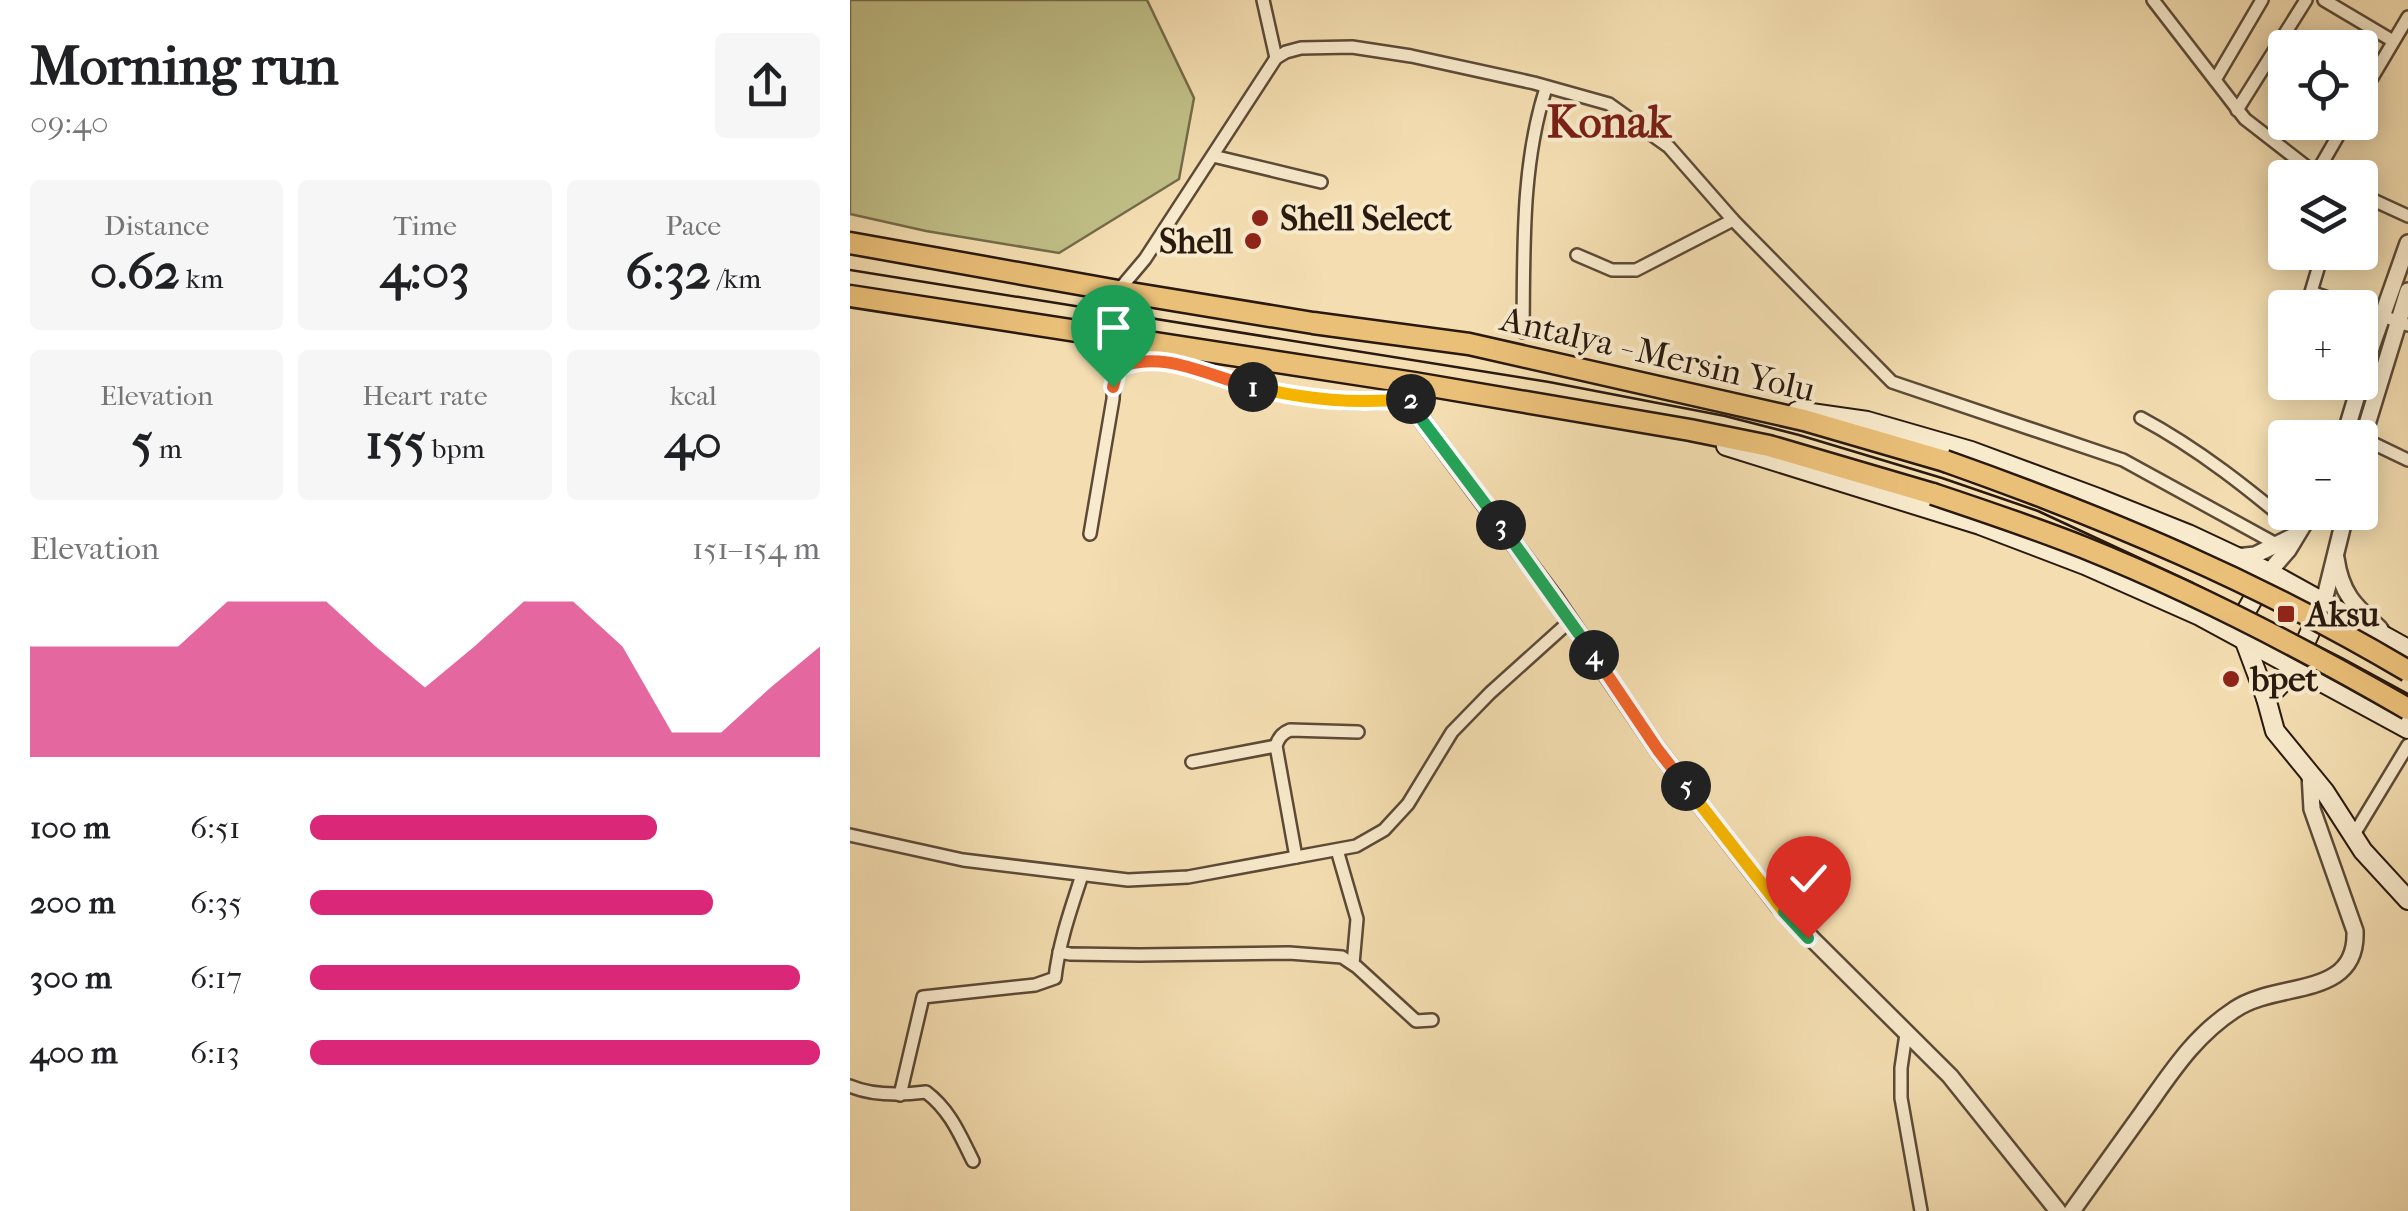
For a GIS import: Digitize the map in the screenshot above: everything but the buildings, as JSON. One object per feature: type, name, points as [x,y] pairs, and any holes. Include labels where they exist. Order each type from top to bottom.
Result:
[{"type":"highway","name":"Antalya - Mersin Yolu","points":[[850,243],[1313,323],[1469,344],[1804,420],[1944,461],[2093,516],[2314,617],[2408,672]]},
{"type":"highway","name":"Antalya - Mersin Yolu","points":[[850,296],[1416,391],[1600,414],[1769,446],[1934,494],[2152,576],[2328,662],[2408,709]]},
{"type":"main road","points":[[1730,402],[1867,421],[1970,451],[2115,504],[2236,556],[2408,649]]},
{"type":"main road","points":[[1600,414],[1746,452],[1980,525],[2085,565],[2244,638],[2408,729]]},
{"type":"main road","points":[[2269,572],[2245,613],[2244,638],[2275,732],[2325,792],[2363,852],[2407,897]]},
{"type":"main road","points":[[2266,698],[2276,691],[2293,666],[2324,601]]},
{"type":"street","points":[[1263,0],[1276,58]]},
{"type":"street","points":[[2154,0],[2245,120],[2299,160]]},
{"type":"street","points":[[2214,80],[2262,0]]},
{"type":"street","points":[[2238,110],[2306,0]]},
{"type":"street","points":[[2324,0],[2394,41]]},
{"type":"street","points":[[2378,68],[2408,16]]},
{"type":"street","points":[[1118,291],[1145,259],[1276,58],[1302,48],[1352,46],[1411,56],[1609,104],[1670,148],[1733,220],[1892,382],[2123,460],[2278,545]]},
{"type":"street","points":[[1523,332],[1527,195],[1546,88]]},
{"type":"street","points":[[1213,156],[1320,182]]},
{"type":"street","points":[[2378,202],[2408,216]]},
{"type":"street","points":[[1577,255],[1612,270],[1636,270],[1733,220]]},
{"type":"street","points":[[2367,420],[2396,321],[2408,244]]},
{"type":"street","points":[[2352,420],[2408,291]]},
{"type":"street","points":[[1090,534],[1114,376],[1121,366],[1175,363],[1224,380],[1329,401],[1366,403],[1416,391],[1422,420],[1570,621],[1658,750],[1779,906],[1950,1076],[2058,1211]]},
{"type":"street","points":[[2141,418],[2190,447],[2300,532]]},
{"type":"street","points":[[2378,449],[2408,460]]},
{"type":"street","points":[[2324,601],[2342,530]]},
{"type":"street","points":[[2236,556],[2255,555],[2300,532]]},
{"type":"street","points":[[2269,572],[2300,532]]},
{"type":"street","points":[[2336,558],[2339,581],[2352,603],[2390,639]]},
{"type":"street","points":[[850,835],[963,860],[1128,880],[1188,877],[1356,846],[1384,830],[1416,792],[1452,732],[1570,621]]},
{"type":"street","points":[[1296,857],[1276,746],[1282,734],[1290,730],[1358,732]]},
{"type":"street","points":[[2354,836],[2408,744]]},
{"type":"street","points":[[1192,762],[1276,746]]},
{"type":"street","points":[[2072,1211],[2186,1052],[2210,1026],[2242,1004],[2274,992],[2325,982],[2350,962],[2356,948],[2355,931],[2312,809],[2310,774]]},
{"type":"street","points":[[1337,850],[1357,919],[1353,964]]},
{"type":"street","points":[[900,1095],[923,997],[1034,985],[1056,978],[1059,952],[1082,875]]},
{"type":"street","points":[[1059,952],[1342,957],[1416,1021],[1432,1020]]},
{"type":"street","points":[[1906,1034],[1900,1068],[1901,1098],[1921,1211]]},
{"type":"street","points":[[850,1086],[900,1095],[926,1092],[953,1120],[973,1162]]},
{"type":"shaded area","points":[[850,0],[1147,0],[1194,98],[1179,179],[1059,253],[850,214]]},
{"type":"tram line","points":[[850,270],[1549,382],[1725,416],[1799,435],[2038,511],[2193,583],[2408,694]]},
{"type":"place","name":"Shell Select","points":[[1260,218]]},
{"type":"place","name":"Shell","points":[[1253,241]]},
{"type":"place","name":"Aksu","points":[[2286,614]]},
{"type":"place","name":"bpet","points":[[2231,679]]},
{"type":"district","name":"Konak","points":[[1609,121]]},
{"type":"route","points":[[1113,387],[1121,366],[1175,363],[1260,389],[1329,401],[1366,403],[1417,398],[1422,420],[1556,600],[1658,750],[1808,938]]}]
